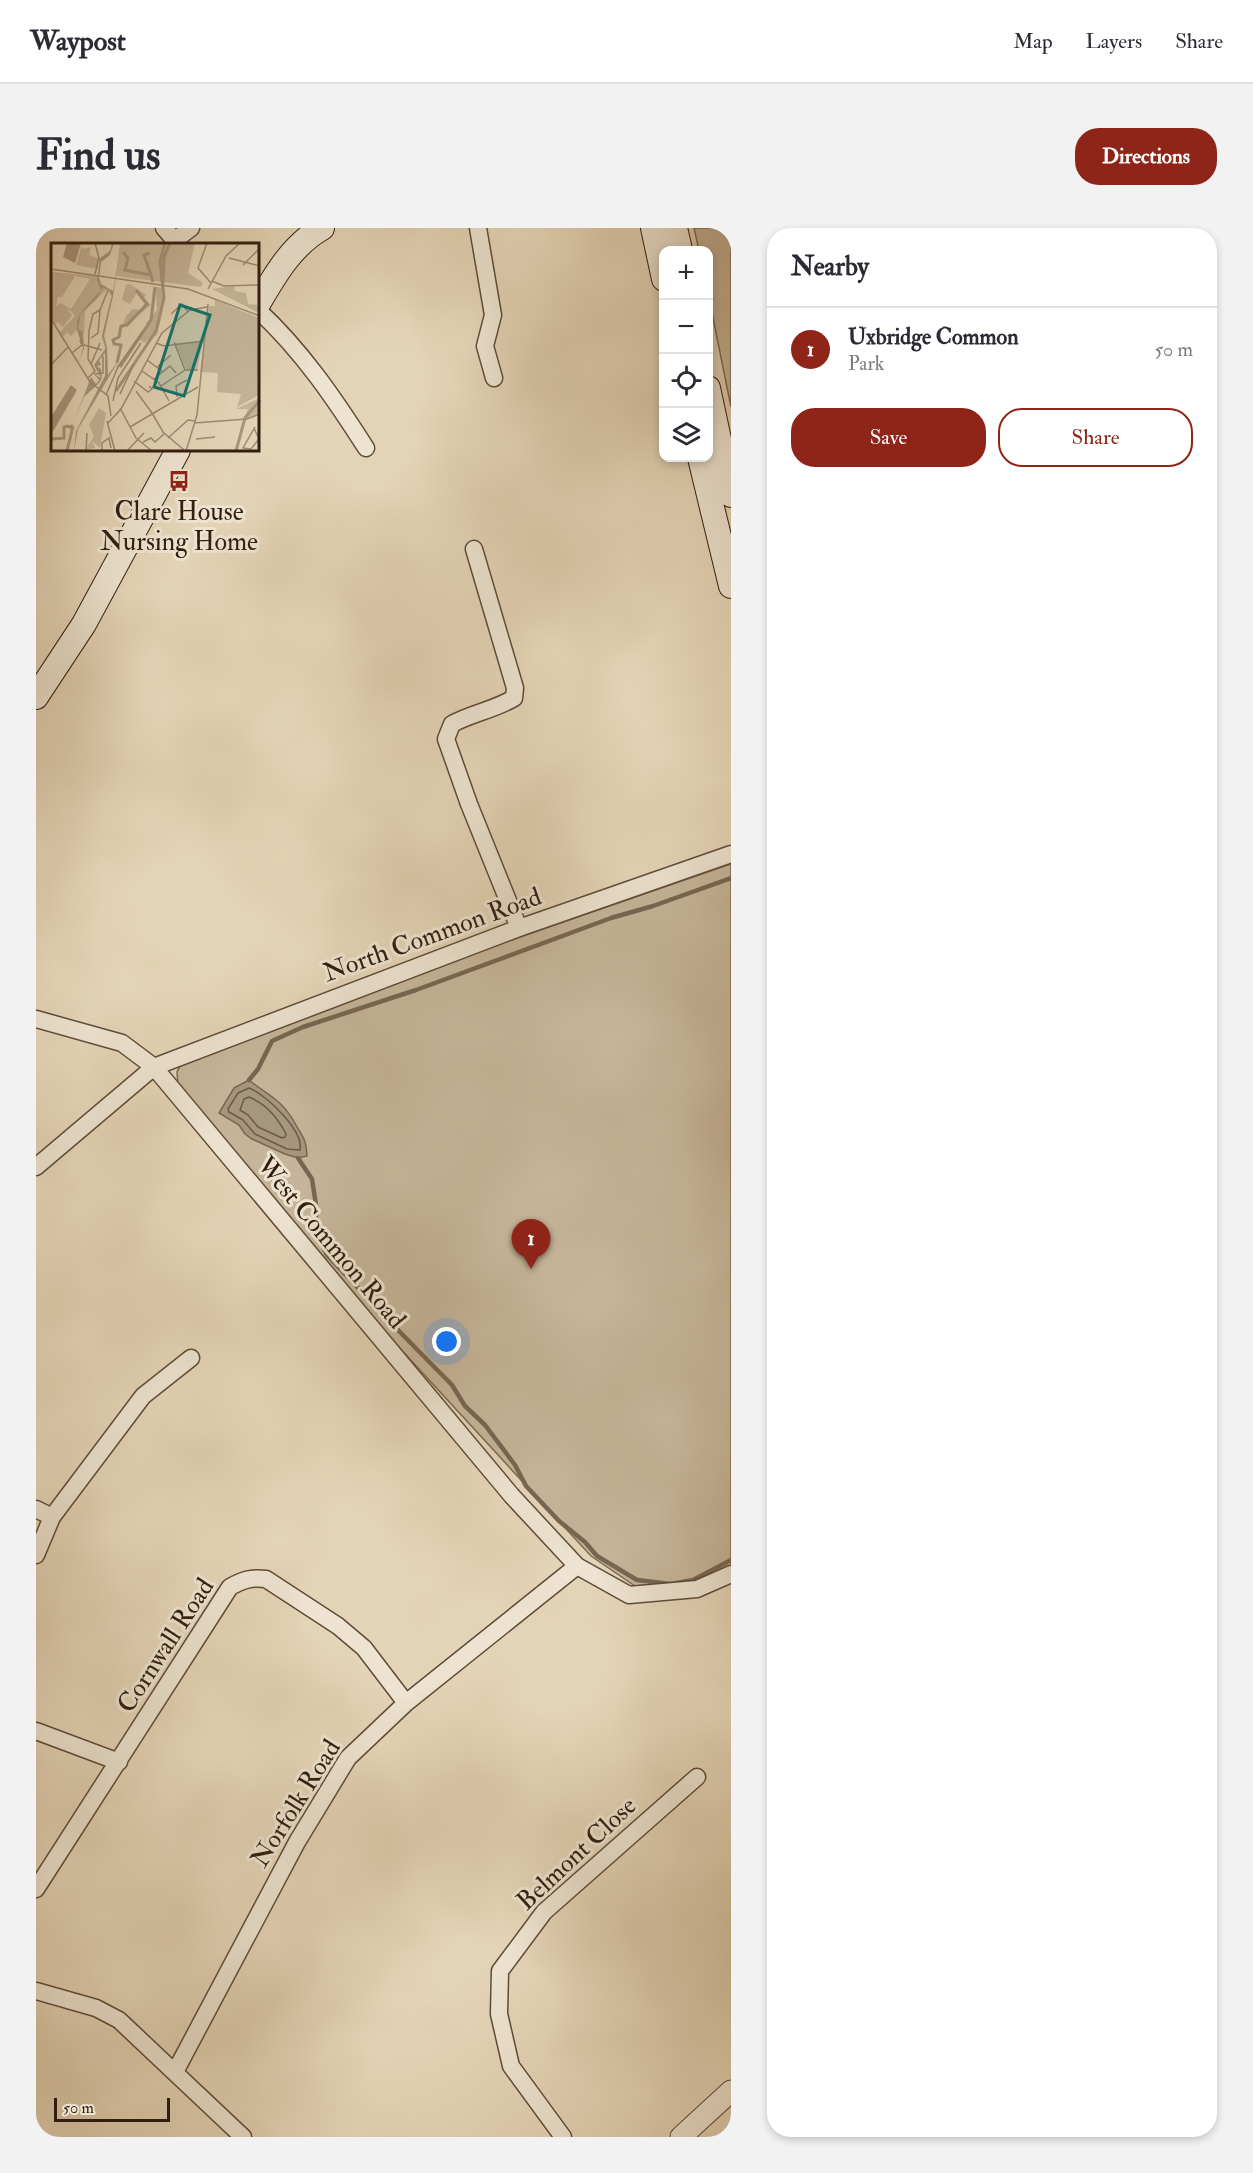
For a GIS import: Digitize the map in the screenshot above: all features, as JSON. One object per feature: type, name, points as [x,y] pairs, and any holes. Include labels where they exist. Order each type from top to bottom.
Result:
[{"type":"main road","points":[[260,301],[280,267],[309,236],[322,228]]},
{"type":"main road","points":[[653,228],[659,259]]},
{"type":"main road","points":[[675,228],[679,246]]},
{"type":"main road","points":[[712,408],[731,495]]},
{"type":"main road","points":[[36,697],[84,624],[177,452]]},
{"type":"main road","points":[[701,462],[731,586]]},
{"type":"street","points":[[173,238],[191,228]]},
{"type":"street","points":[[478,228],[493,315],[485,346],[494,378]]},
{"type":"street","points":[[260,312],[320,378],[366,448]]},
{"type":"street","points":[[474,549],[515,688],[514,698],[499,707],[464,717],[452,724],[446,739],[469,804],[519,928]]},
{"type":"street","name":"North Common Road","points":[[36,1167],[154,1066],[519,928],[731,854]]},
{"type":"street","name":"West Common Road","points":[[36,1019],[122,1042],[154,1066],[222,1152],[512,1496],[577,1566],[629,1595],[697,1589],[731,1574]]},
{"type":"street","points":[[36,1555],[52,1517],[143,1396],[191,1358]]},
{"type":"street","points":[[36,1509],[52,1517]]},
{"type":"street","name":"Norfolk Road","points":[[175,2072],[297,1842],[348,1758],[406,1703],[577,1566]]},
{"type":"street","name":"Cornwall Road","points":[[36,1889],[230,1587],[254,1578],[266,1579],[338,1626],[364,1648],[406,1703]]},
{"type":"street","points":[[36,1731],[119,1762]]},
{"type":"street","name":"Belmont Close","points":[[563,2137],[511,2066],[499,2014],[500,1971],[544,1912],[698,1777]]},
{"type":"street","points":[[36,1991],[96,2008],[119,2020],[243,2137]]},
{"type":"street","points":[[681,2137],[728,2102]]},
{"type":"shaded area","points":[[694,228],[731,228],[731,407],[713,318],[713,246],[698,246]]},
{"type":"shaded area","points":[[731,864],[731,1574],[720,1580],[635,1586],[591,1556],[395,1343],[178,1086],[177,1072],[181,1064],[442,964]]},
{"type":"water","points":[[249,1080],[286,1109],[304,1139],[307,1156],[298,1158],[285,1154],[252,1139],[239,1125],[219,1113],[234,1088]]},
{"type":"waterway","points":[[249,1080],[258,1069],[272,1041],[303,1027],[416,990],[611,918],[653,906],[731,878]]},
{"type":"waterway","points":[[298,1158],[312,1179],[316,1205],[316,1232],[327,1255],[364,1294],[385,1310],[398,1330],[452,1385],[465,1406],[485,1425],[515,1465],[526,1486],[559,1521],[585,1542],[597,1556],[637,1580],[671,1584],[693,1580],[731,1560]]},
{"type":"place","name":"Clare House Nursing Home","points":[[179,481]]},
{"type":"place","name":"Uxbridge Common","points":[[531,1269]]}]
